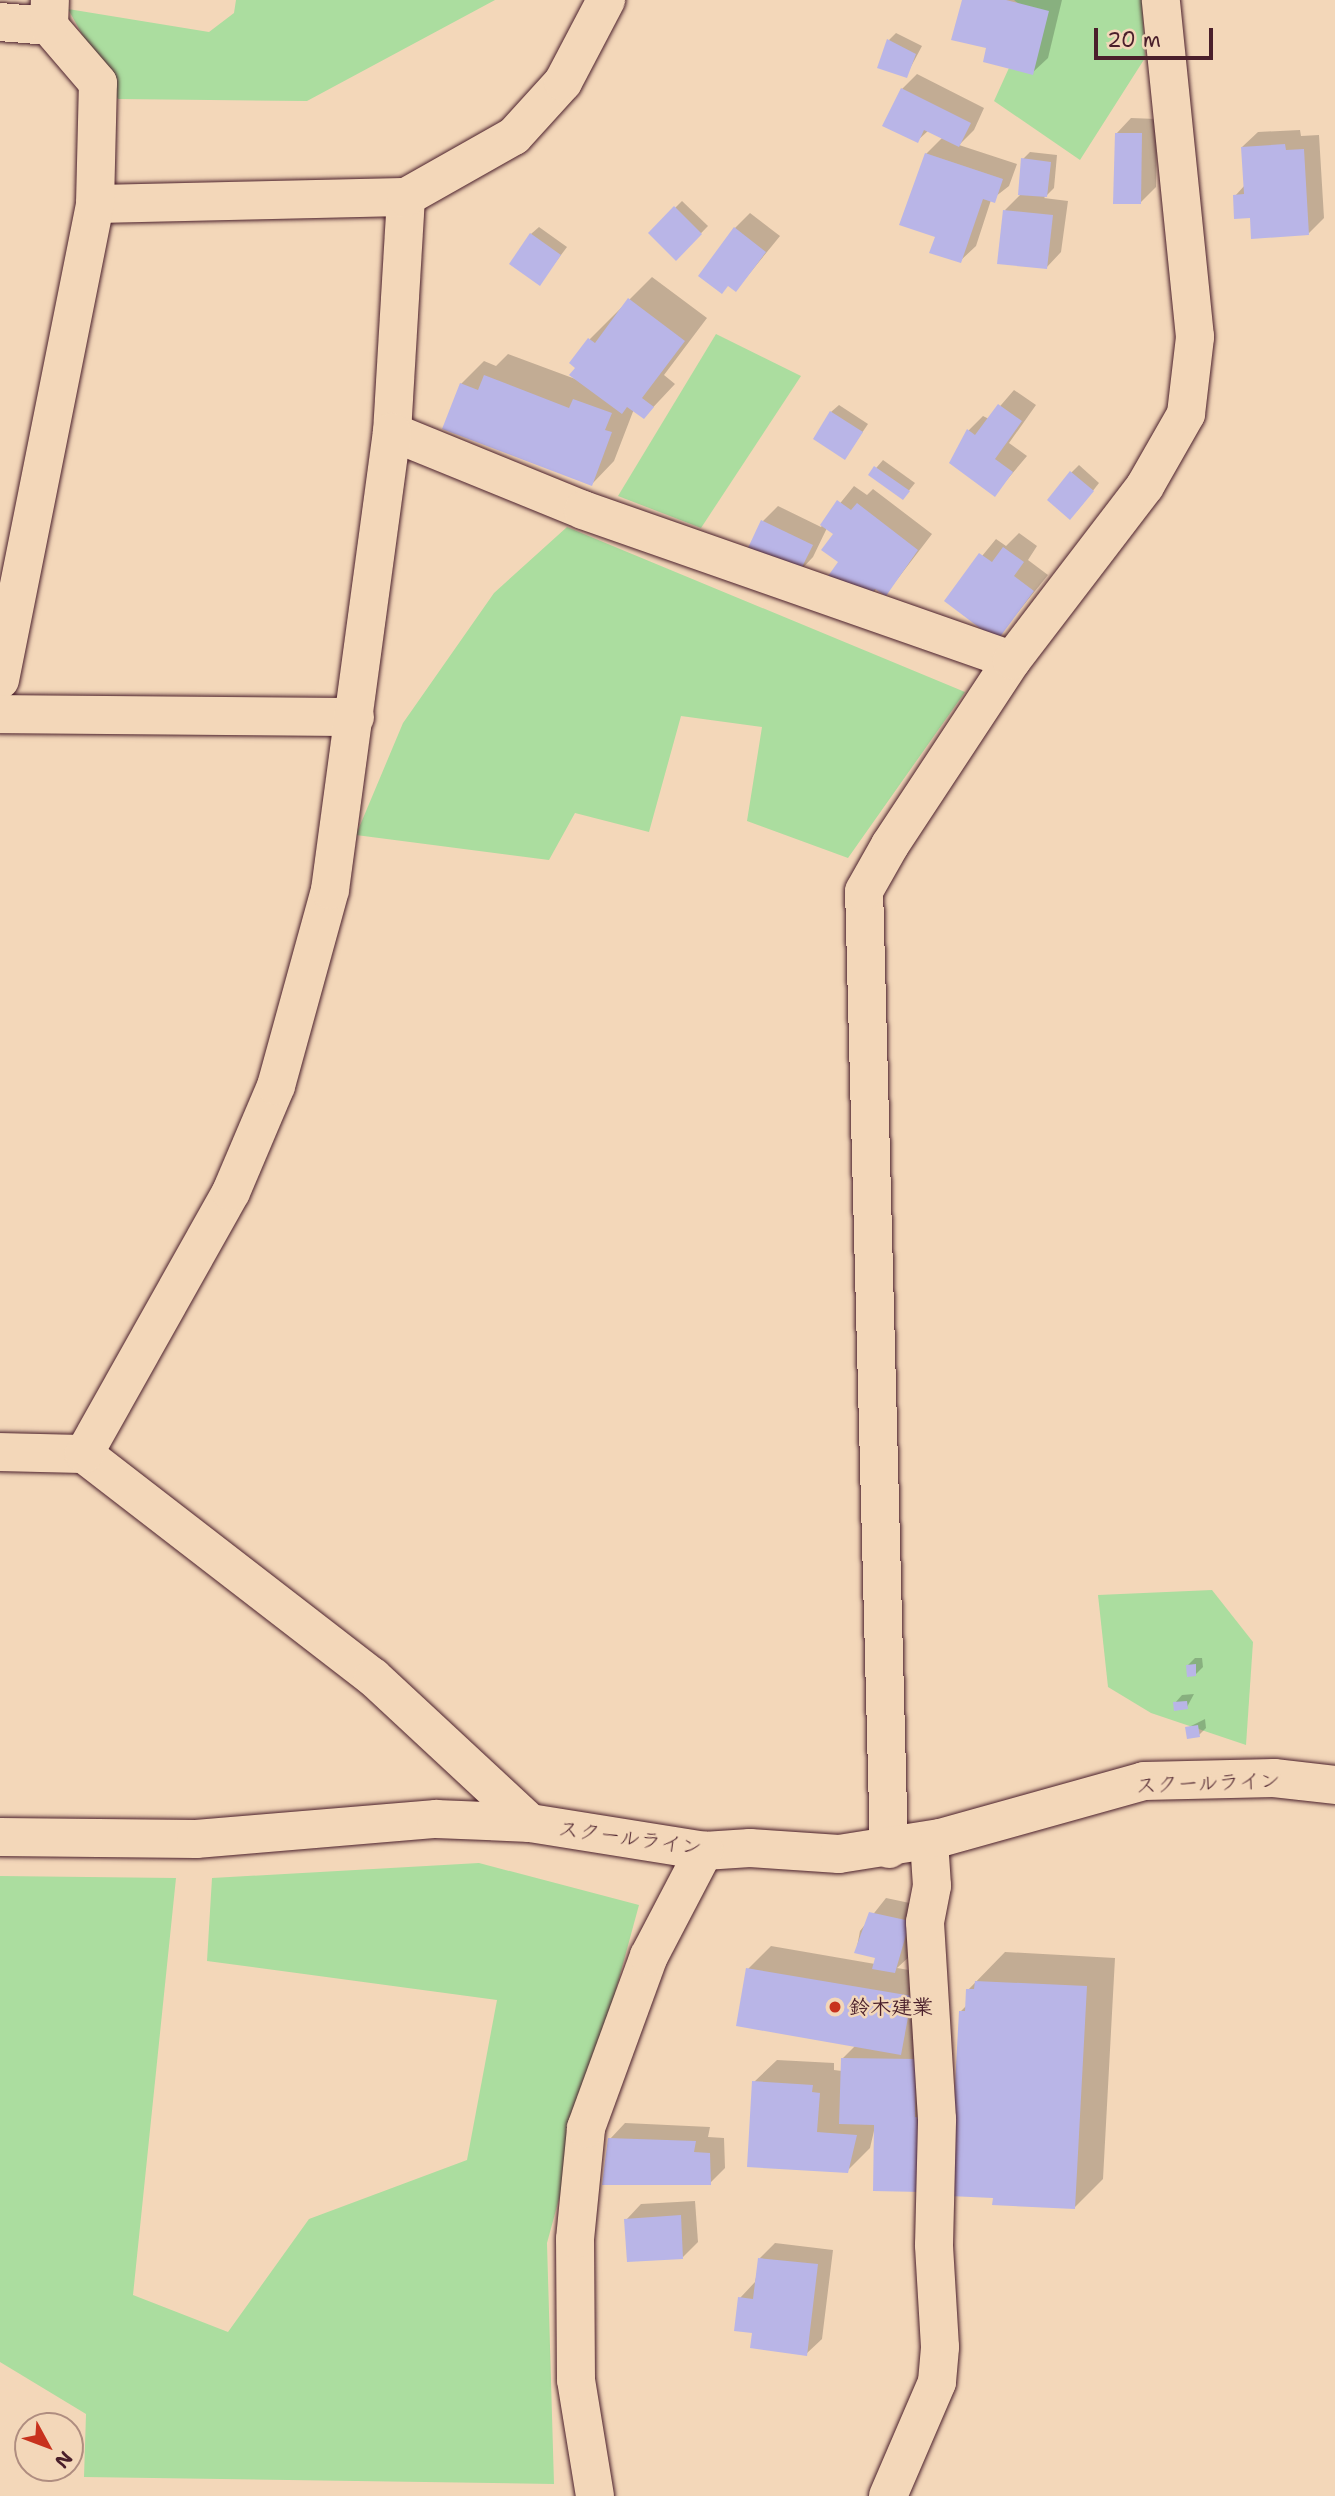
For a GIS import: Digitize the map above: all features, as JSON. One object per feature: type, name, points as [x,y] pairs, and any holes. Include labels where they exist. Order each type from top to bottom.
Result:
[{"type":"street","points":[[95,204],[406,197],[514,136],[563,82],[606,0]]},
{"type":"street","points":[[889,1849],[864,891],[890,845],[1012,660],[1145,486],[1186,414],[1195,337],[1161,0]]},
{"type":"street","points":[[0,22],[50,13],[97,83],[95,204],[0,680]]},
{"type":"street","points":[[84,1454],[231,1192],[276,1086],[330,890],[392,432],[406,197]]},
{"type":"street","points":[[392,432],[621,524],[1012,660]]},
{"type":"street","points":[[0,714],[355,717]]},
{"type":"street","points":[[0,1452],[84,1454],[373,1678],[530,1823]]},
{"type":"street","name":"スクールライン","points":[[0,1837],[196,1839],[436,1819],[530,1823],[704,1851],[750,1848],[839,1854],[889,1849],[929,1841],[1144,1781],[1274,1778],[1335,1785]]},
{"type":"street","points":[[888,2496],[937,2382],[940,2347],[934,2245],[937,2119],[925,1922],[932,1886],[929,1841]]},
{"type":"street","points":[[595,2496],[576,2381],[575,2239],[586,2128],[649,1956],[704,1851]]},
{"type":"green space","points":[[236,0],[495,0],[307,101],[118,99],[68,9],[209,32],[234,13]]},
{"type":"green space","points":[[1014,0],[1142,0],[1145,58],[1080,160],[994,101],[1033,15]]},
{"type":"green space","points":[[716,334],[801,376],[701,528],[618,496]]},
{"type":"green space","points":[[567,527],[965,692],[848,858],[747,821],[762,727],[681,716],[649,832],[575,813],[549,860],[356,835],[403,723],[494,593]]},
{"type":"green space","points":[[1212,1590],[1253,1642],[1246,1745],[1151,1713],[1108,1687],[1098,1595]]},
{"type":"green space","points":[[479,1863],[639,1905],[547,2243],[554,2484],[84,2477],[86,2414],[0,2362],[0,1876],[176,1878],[133,2295],[228,2332],[309,2219],[467,2160],[497,2000],[207,1961],[212,1878]]},
{"type":"building","points":[[962,0],[1006,0],[1049,11],[1033,75],[983,62],[986,48],[951,40]]},
{"type":"building","points":[[887,39],[916,54],[907,78],[877,68]]},
{"type":"building","points":[[901,88],[971,123],[959,147],[924,130],[918,143],[882,126]]},
{"type":"building","points":[[1115,133],[1142,133],[1141,204],[1113,204]]},
{"type":"building","points":[[1285,144],[1286,150],[1304,149],[1309,235],[1251,239],[1250,218],[1234,219],[1233,195],[1244,194],[1241,147]]},
{"type":"building","points":[[925,153],[1003,179],[995,203],[983,199],[961,263],[929,253],[935,237],[899,225]]},
{"type":"building","points":[[1021,158],[1051,162],[1047,197],[1018,195]]},
{"type":"building","points":[[674,206],[702,234],[676,261],[648,233]]},
{"type":"building","points":[[1003,210],[1053,215],[1047,269],[997,264]]},
{"type":"building","points":[[734,227],[766,252],[736,292],[728,286],[722,294],[698,276]]},
{"type":"building","points":[[530,233],[561,255],[540,286],[509,264]]},
{"type":"building","points":[[628,298],[685,341],[642,398],[654,407],[644,419],[627,407],[622,414],[569,375],[575,368],[569,363],[588,338],[595,343]]},
{"type":"building","points":[[484,375],[569,408],[573,399],[612,413],[605,430],[612,432],[592,486],[442,429],[460,383],[478,390]]},
{"type":"building","points":[[998,404],[1022,421],[995,459],[1013,472],[995,497],[949,463],[967,429],[975,435]]},
{"type":"building","points":[[830,411],[863,432],[845,460],[813,439]]},
{"type":"building","points":[[874,466],[910,491],[903,500],[868,475]]},
{"type":"building","points":[[1070,471],[1094,491],[1070,520],[1047,500]]},
{"type":"building","points":[[837,500],[851,510],[857,503],[918,550],[886,596],[875,589],[866,602],[828,576],[838,562],[821,550],[833,534],[820,525]]},
{"type":"building","points":[[761,520],[813,545],[798,575],[747,550]]},
{"type":"building","points":[[1003,547],[1024,562],[1014,576],[1034,591],[997,641],[944,601],[979,553],[992,562]]},
{"type":"building","points":[[1196,1664],[1196,1676],[1187,1677],[1186,1665]]},
{"type":"building","points":[[1187,1701],[1188,1709],[1174,1711],[1173,1702]]},
{"type":"building","points":[[1198,1725],[1200,1737],[1187,1739],[1185,1727]]},
{"type":"building","points":[[869,1912],[910,1921],[895,1973],[872,1969],[875,1958],[854,1953]]},
{"type":"building","points":[[746,1968],[912,1996],[901,2055],[736,2026]]},
{"type":"building","points":[[975,1981],[1087,1986],[1075,2209],[992,2205],[993,2198],[949,2196],[959,2011],[965,2011],[966,1989],[974,1989]]},
{"type":"building","points":[[841,2058],[916,2059],[915,2117],[923,2118],[922,2192],[873,2191],[874,2125],[839,2124]]},
{"type":"building","points":[[752,2081],[813,2085],[812,2092],[820,2093],[817,2132],[857,2135],[848,2173],[747,2167]]},
{"type":"building","points":[[608,2138],[696,2141],[694,2152],[710,2153],[711,2185],[602,2185]]},
{"type":"building","points":[[681,2215],[683,2259],[627,2262],[624,2219]]},
{"type":"building","points":[[758,2258],[818,2264],[807,2356],[750,2348],[752,2333],[734,2331],[738,2297],[753,2299]]},
{"type":"place","name":"鈴木建業","points":[[835,2007]]}]
